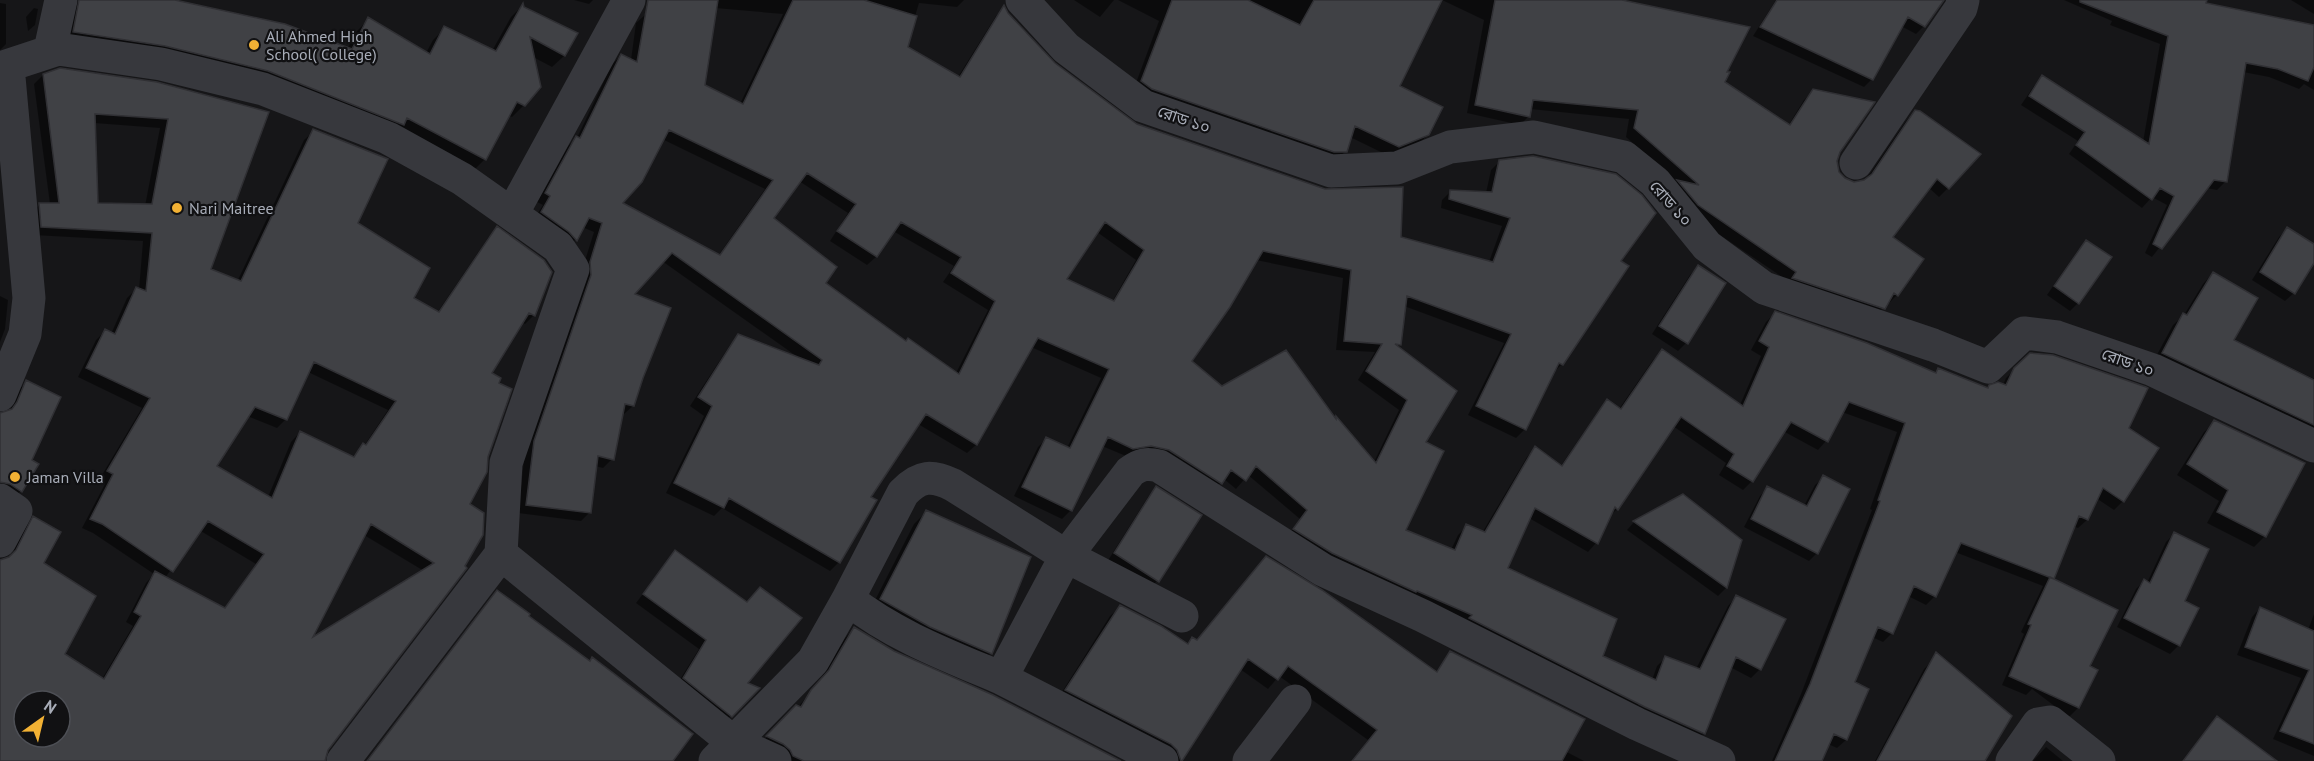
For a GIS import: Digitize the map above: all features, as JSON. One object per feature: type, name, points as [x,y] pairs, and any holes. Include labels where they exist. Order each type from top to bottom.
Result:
[{"type":"street","points":[[50,50],[61,0]]},
{"type":"street","points":[[512,214],[629,0]]},
{"type":"street","name":"রোড ১০","points":[[1022,0],[1066,48],[1143,105],[1331,171],[1397,168],[1450,147],[1534,137],[1624,157],[1654,182],[1707,246],[1764,288],[1933,345],[1988,367],[2024,333],[2057,337],[2153,370],[2314,446]]},
{"type":"street","points":[[1856,163],[1961,8],[1963,0]]},
{"type":"street","points":[[0,395],[25,334],[29,298],[4,67],[50,50],[58,49],[161,64],[263,89],[388,138],[462,179],[558,247],[573,268],[506,464],[501,554],[343,761]]},
{"type":"street","points":[[1001,678],[1066,556],[1130,472],[1140,465],[1159,466],[1323,570],[1423,616],[1637,724],[1719,761]]},
{"type":"street","points":[[724,752],[813,661],[903,493],[913,482],[926,478],[940,479],[953,485],[1066,556],[1182,616]]},
{"type":"street","points":[[0,500],[16,511],[0,541]]},
{"type":"street","points":[[501,554],[724,752],[775,761]]},
{"type":"street","points":[[848,599],[867,615],[932,649],[1001,678],[1162,761]]},
{"type":"street","points":[[1249,761],[1295,701]]},
{"type":"street","points":[[2012,761],[2038,724],[2050,722],[2099,761]]},
{"type":"building","points":[[79,0],[175,0],[285,24],[352,49],[368,17],[430,54],[444,26],[496,51],[523,3],[524,7],[578,33],[565,56],[530,37],[541,87],[525,106],[517,102],[486,160],[407,118],[404,125],[268,71],[165,46],[73,32]]},
{"type":"building","points":[[648,0],[718,0],[705,85],[743,104],[793,0],[864,0],[917,16],[908,47],[960,77],[1004,5],[1008,13],[1055,63],[1137,124],[1325,189],[1403,187],[1401,237],[1493,262],[1510,218],[1449,199],[1450,190],[1492,192],[1499,160],[1533,156],[1616,174],[1642,195],[1656,213],[1621,261],[1629,266],[1563,365],[1559,363],[1526,430],[1476,406],[1511,334],[1407,296],[1401,345],[1395,344],[1457,391],[1426,442],[1444,451],[1406,530],[1455,550],[1466,524],[1485,532],[1535,446],[1562,466],[1607,399],[1621,409],[1662,349],[1743,406],[1769,347],[1759,341],[1775,311],[1867,343],[1936,373],[1938,368],[1988,388],[1989,385],[1998,382],[2006,385],[2014,368],[2030,353],[2053,355],[2146,387],[2148,388],[2129,428],[2159,448],[2124,502],[2103,488],[2088,520],[2079,516],[2054,579],[1961,543],[1936,597],[1914,586],[1893,634],[1878,627],[1855,682],[1869,689],[1847,740],[1834,734],[1822,761],[1775,761],[1810,684],[1880,501],[1878,500],[1905,423],[1849,402],[1828,442],[1791,422],[1753,482],[1727,466],[1734,454],[1681,417],[1618,510],[1615,507],[1598,544],[1535,508],[1508,568],[1617,619],[1603,656],[1656,680],[1665,656],[1700,669],[1736,595],[1786,619],[1761,670],[1736,657],[1705,734],[1645,707],[1469,618],[1472,615],[1332,553],[1293,529],[1307,510],[1256,466],[1246,481],[1231,470],[1222,484],[1169,450],[1151,446],[1133,449],[1108,437],[1072,511],[1022,487],[1046,437],[1070,448],[1109,369],[1038,338],[977,445],[926,414],[871,497],[877,500],[840,563],[729,498],[724,508],[674,483],[712,406],[698,397],[738,334],[819,365],[822,360],[672,253],[635,294],[671,308],[634,406],[625,404],[614,460],[598,456],[591,513],[526,505],[534,441],[591,275],[590,262],[602,223],[589,218],[577,241],[569,232],[541,212],[550,196],[545,193],[576,136],[580,138],[621,54],[637,62]],"holes":[[[669,130],[773,180],[720,255],[623,203],[642,182]],[[807,173],[856,204],[837,231],[877,257],[901,222],[961,257],[951,273],[995,301],[959,374],[908,338],[906,341],[826,283],[837,267],[774,218]],[[1105,222],[1144,250],[1114,301],[1067,279]],[[1263,251],[1351,270],[1344,341],[1382,344],[1366,371],[1407,400],[1376,463],[1336,416],[1336,419],[1286,350],[1222,386],[1192,361],[1230,307]]]},
{"type":"building","points":[[1172,0],[1248,0],[1300,25],[1314,0],[1442,0],[1400,86],[1443,107],[1429,135],[1399,147],[1355,126],[1347,152],[1334,152],[1152,89],[1141,81]]},
{"type":"building","points":[[1495,0],[1622,0],[1750,27],[1727,72],[1730,72],[1725,82],[1790,125],[1813,89],[1875,102],[1840,152],[1837,161],[1839,172],[1854,182],[1864,180],[1872,174],[1915,110],[1920,111],[1981,154],[1949,189],[1937,179],[1893,237],[1924,259],[1898,296],[1894,293],[1885,309],[1792,278],[1796,272],[1698,205],[1677,180],[1699,185],[1634,128],[1638,110],[1533,100],[1530,117],[1475,105]]},
{"type":"building","points":[[1777,0],[1944,0],[1925,27],[1908,17],[1873,80],[1760,27]]},
{"type":"building","points":[[2080,0],[2207,0],[2206,3],[2314,25],[2314,67],[2308,81],[2278,69],[2246,63],[2227,182],[2214,180],[2162,249],[2153,244],[2174,196],[2160,188],[2152,200],[2076,145],[2085,132],[2029,96],[2042,75],[2149,144],[2168,36],[2080,2]]},
{"type":"building","points":[[60,68],[157,82],[269,112],[211,269],[241,281],[313,129],[388,159],[358,223],[430,268],[414,298],[439,312],[497,226],[544,260],[552,272],[535,316],[529,313],[492,373],[501,378],[499,383],[512,389],[488,457],[487,472],[470,504],[484,513],[483,535],[465,566],[467,568],[328,750],[325,761],[0,761],[0,560],[9,557],[16,550],[33,516],[61,532],[44,563],[96,596],[65,654],[104,679],[141,616],[134,612],[155,571],[225,608],[264,554],[208,521],[173,572],[102,524],[90,519],[113,474],[107,471],[150,398],[86,368],[105,329],[115,334],[136,287],[146,291],[152,233],[41,227],[39,203],[59,203],[43,74]],"holes":[[[95,114],[168,119],[152,204],[98,203]],[[314,362],[396,401],[366,445],[363,443],[354,457],[300,431],[272,498],[217,466],[255,407],[287,420]],[[371,524],[434,563],[313,637]]]},
{"type":"building","points":[[2287,227],[2314,244],[2314,263],[2295,294],[2260,272]]},
{"type":"building","points":[[2086,240],[2112,257],[2079,304],[2054,286]]},
{"type":"building","points":[[1698,265],[1726,283],[1688,344],[1659,326]]},
{"type":"building","points":[[2213,272],[2258,298],[2234,340],[2314,380],[2314,425],[2162,353],[2183,313],[2187,315]]},
{"type":"building","points":[[26,380],[61,397],[32,460],[39,464],[22,492],[10,484],[0,482],[0,413],[12,409]]},
{"type":"building","points":[[2214,420],[2305,463],[2266,537],[2217,512],[2228,490],[2187,464]]},
{"type":"building","points":[[1823,475],[1850,489],[1818,554],[1751,519],[1767,486],[1807,506]]},
{"type":"building","points":[[1156,486],[1202,515],[1159,582],[1114,553]]},
{"type":"building","points":[[1683,494],[1742,540],[1727,588],[1633,521]]},
{"type":"building","points":[[926,510],[1031,557],[992,654],[930,627],[880,599]]},
{"type":"building","points":[[2174,532],[2209,549],[2185,601],[2199,608],[2180,646],[2124,618],[2144,579],[2150,583]]},
{"type":"building","points":[[675,550],[747,602],[760,587],[802,618],[748,683],[760,688],[732,717],[683,678],[706,640],[643,594]]},
{"type":"building","points":[[1266,556],[1322,590],[1437,672],[1450,651],[1585,719],[1562,761],[1352,761],[1377,730],[1288,666],[1278,680],[1248,659],[1182,761],[1171,744],[1065,690],[1120,605],[1161,626],[1188,644],[1192,637],[1197,640]]},
{"type":"building","points":[[2050,577],[2118,610],[2090,666],[2098,670],[2079,708],[2009,676],[2031,625],[2028,624]]},
{"type":"building","points":[[497,590],[590,661],[592,657],[693,734],[673,761],[367,761]]},
{"type":"building","points":[[2260,607],[2314,631],[2314,744],[2280,731],[2309,670],[2245,647]]},
{"type":"building","points":[[854,627],[894,651],[993,695],[1121,761],[804,761],[793,756],[783,744],[766,736],[796,705],[801,707],[811,690],[829,670]]},
{"type":"building","points":[[1936,652],[2012,716],[1985,761],[1877,761]]},
{"type":"building","points":[[2217,716],[2277,761],[2183,761]]},
{"type":"place","name":"Ali Ahmed High School( College)","points":[[254,45]]},
{"type":"place","name":"Nari Maitree","points":[[177,208]]},
{"type":"place","name":"Jaman Villa","points":[[15,477]]}]
